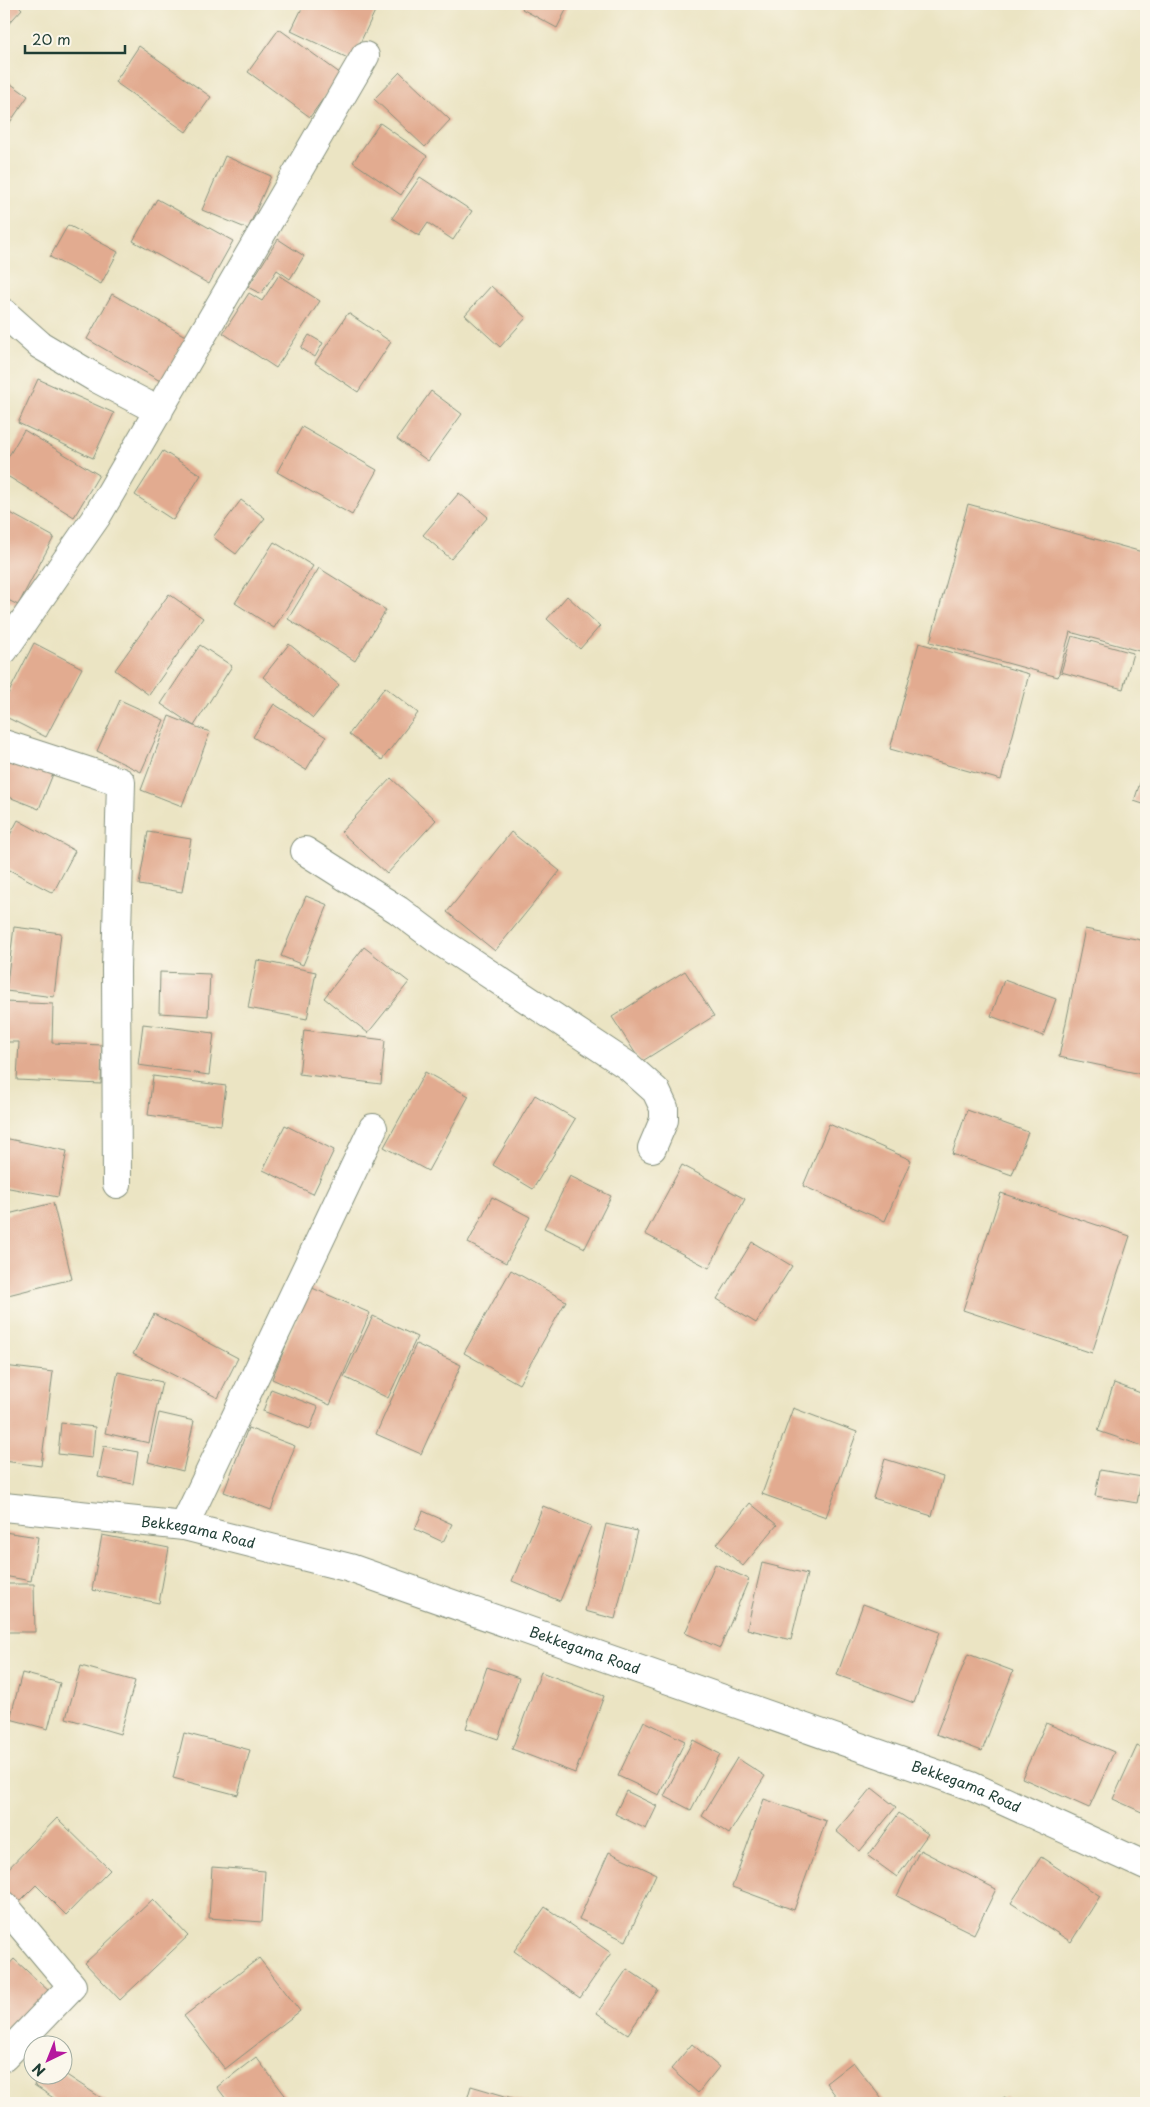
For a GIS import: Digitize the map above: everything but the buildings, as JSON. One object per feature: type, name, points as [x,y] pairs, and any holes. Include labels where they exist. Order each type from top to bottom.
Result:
[{"type":"street","points":[[4,650],[97,516],[365,56]]},
{"type":"street","points":[[4,312],[40,345],[94,377],[159,411]]},
{"type":"street","points":[[4,744],[120,782],[116,968],[117,1184]]},
{"type":"street","points":[[305,851],[398,910],[438,940],[628,1066],[656,1091],[664,1108],[664,1120],[652,1148]]},
{"type":"street","points":[[184,1526],[373,1128]]},
{"type":"street","name":"Bekkegama Road","points":[[4,1507],[184,1526],[350,1568],[962,1782],[1146,1866]]},
{"type":"street","points":[[4,1905],[72,1986],[4,2057]]}]
